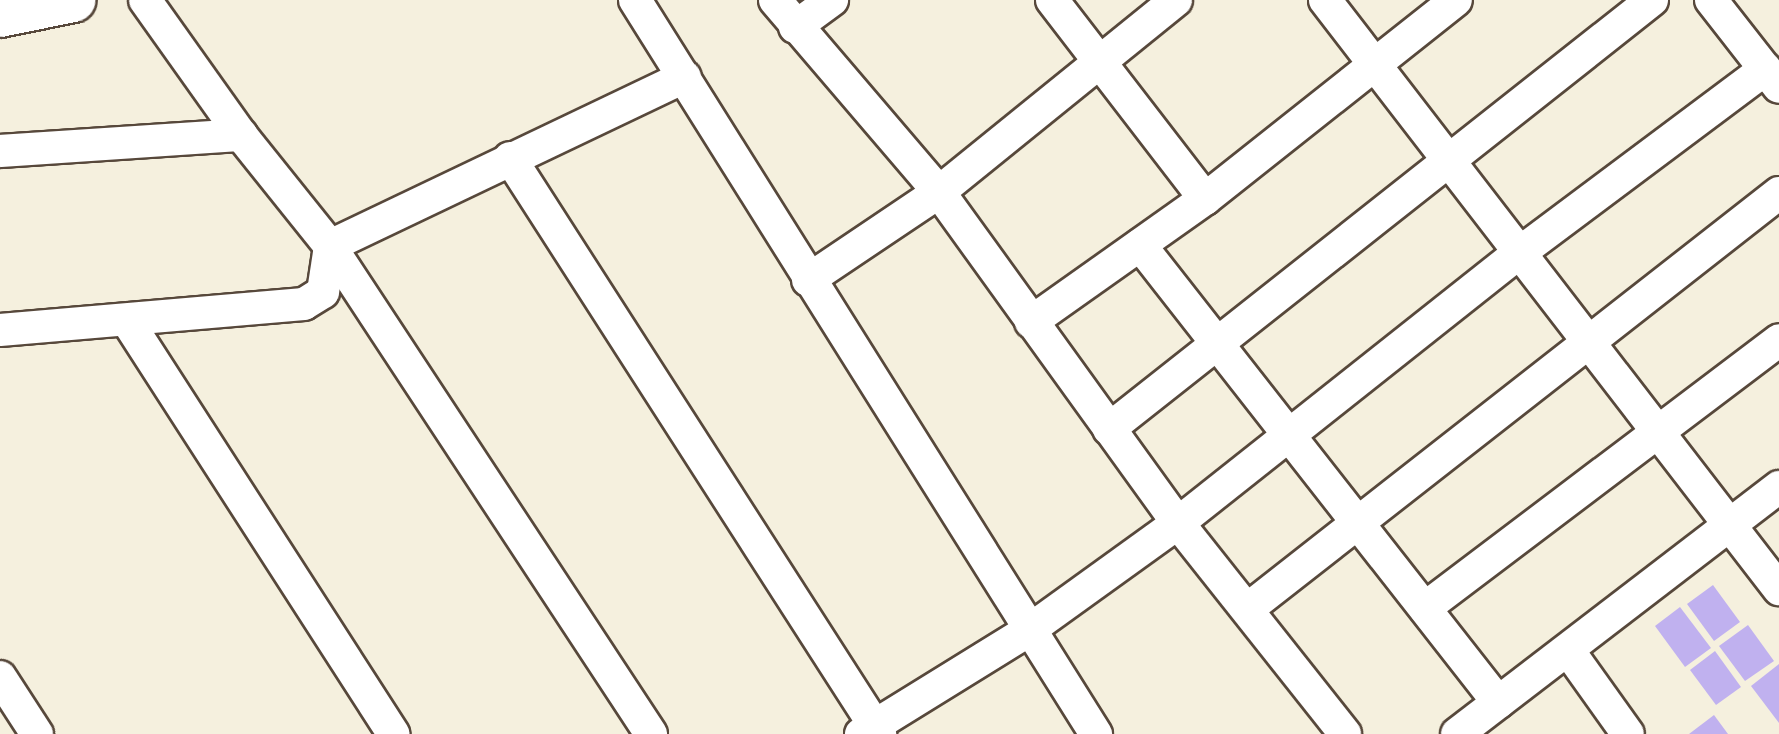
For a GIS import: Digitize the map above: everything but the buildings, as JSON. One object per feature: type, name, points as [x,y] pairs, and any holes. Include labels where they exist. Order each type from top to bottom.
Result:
[{"type":"main road","points":[[0,15],[73,0]]},
{"type":"street","points":[[145,0],[241,135],[330,246],[651,734]]},
{"type":"street","points":[[635,0],[1028,631],[1096,734]]},
{"type":"street","points":[[775,0],[939,192],[1178,523],[1249,608],[1345,734]]},
{"type":"street","points":[[795,27],[832,0]]},
{"type":"street","points":[[1052,0],[1205,199]]},
{"type":"street","points":[[808,280],[939,192],[1176,0]]},
{"type":"street","points":[[1325,0],[1373,67],[1779,589]]},
{"type":"street","points":[[1031,322],[1205,199],[1456,0]]},
{"type":"street","points":[[1109,429],[1652,0]]},
{"type":"street","points":[[510,158],[872,731],[1028,631],[1178,523],[1518,254],[1772,78],[1711,0]]},
{"type":"street","points":[[330,246],[685,77]]},
{"type":"street","points":[[0,151],[241,135]]},
{"type":"street","points":[[1249,608],[1779,193]]},
{"type":"street","points":[[1140,245],[1354,524],[1498,702]]},
{"type":"street","points":[[0,330],[128,322],[304,304],[323,292],[330,246]]},
{"type":"street","points":[[128,322],[394,734]]},
{"type":"street","points":[[1425,608],[1779,340]]},
{"type":"street","points":[[1457,734],[1779,487]]},
{"type":"street","points":[[1568,650],[1628,734]]},
{"type":"street","points":[[0,677],[37,734]]}]
